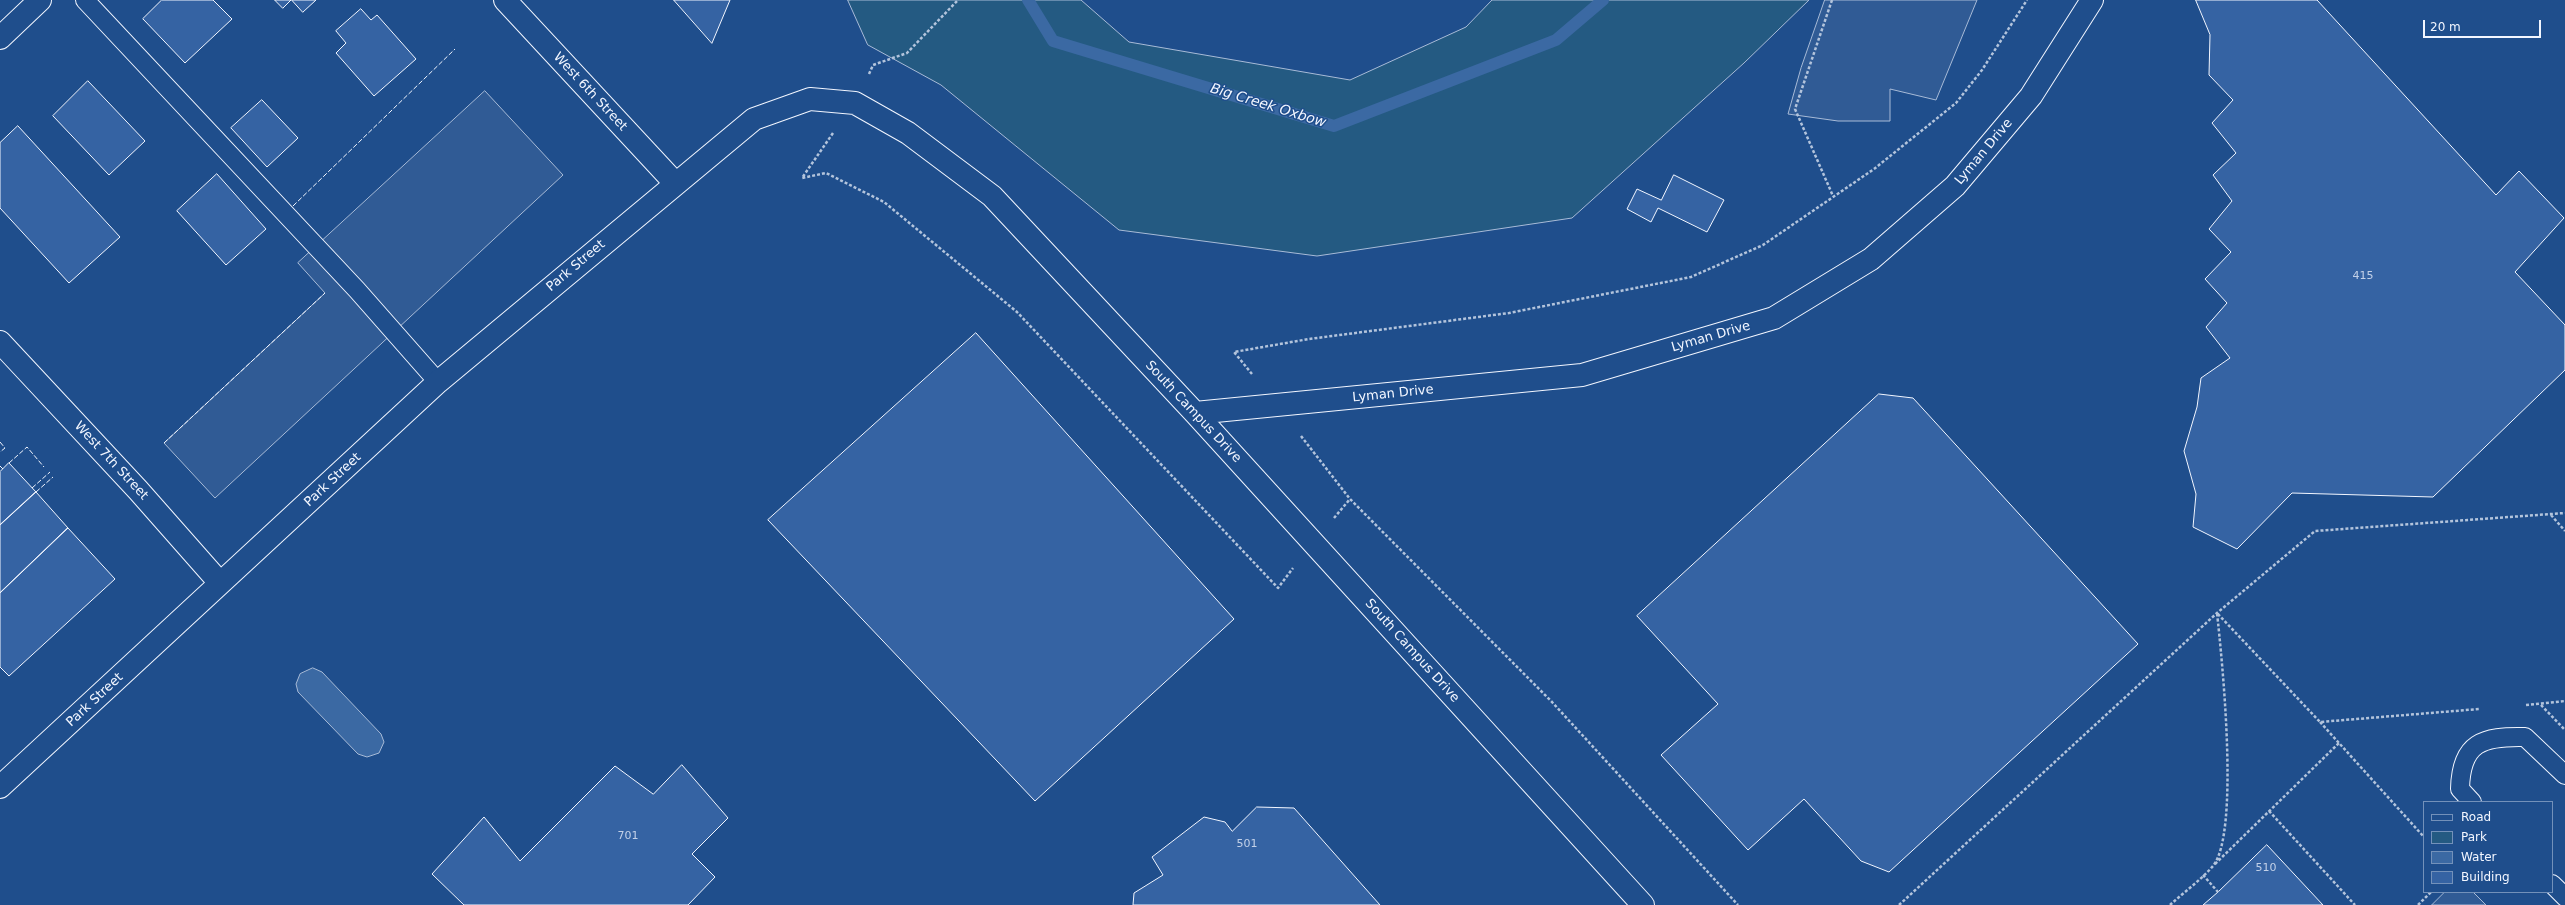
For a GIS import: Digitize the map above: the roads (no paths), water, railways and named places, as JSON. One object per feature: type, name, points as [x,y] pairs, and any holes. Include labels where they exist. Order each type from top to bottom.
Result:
[{"type":"street","points":[[0,38],[40,0]]},
{"type":"street","name":"West 6th Street","points":[[505,0],[675,183]]},
{"type":"street","name":"Lyman Drive","points":[[1195,413],[1582,374],[1774,318],[1871,259],[1955,186],[2031,96],[2092,0]]},
{"type":"street","name":"South Campus Drive","points":[[675,183],[754,119],[810,99],[855,103],[908,133],[992,196],[1195,413],[1644,905]]},
{"type":"street","name":"Park Street","points":[[0,787],[438,382],[675,183]]},
{"type":"street","name":"West 7th Street","points":[[0,342],[133,484],[220,583]]},
{"type":"lane","points":[[85,0],[357,290],[438,382]]},
{"type":"lane","points":[[2471,801],[2460,789],[2460,768],[2474,746],[2497,736],[2525,737],[2565,775]]},
{"type":"lane","points":[[2553,885],[2565,897]]},
{"type":"water","points":[[313,668],[322,672],[381,734],[384,742],[379,753],[367,757],[358,754],[298,692],[296,684],[300,674]]},
{"type":"waterway","name":"Big Creek Oxbow","points":[[1028,0],[1053,41],[1334,126],[1556,40],[1603,0]]}]
